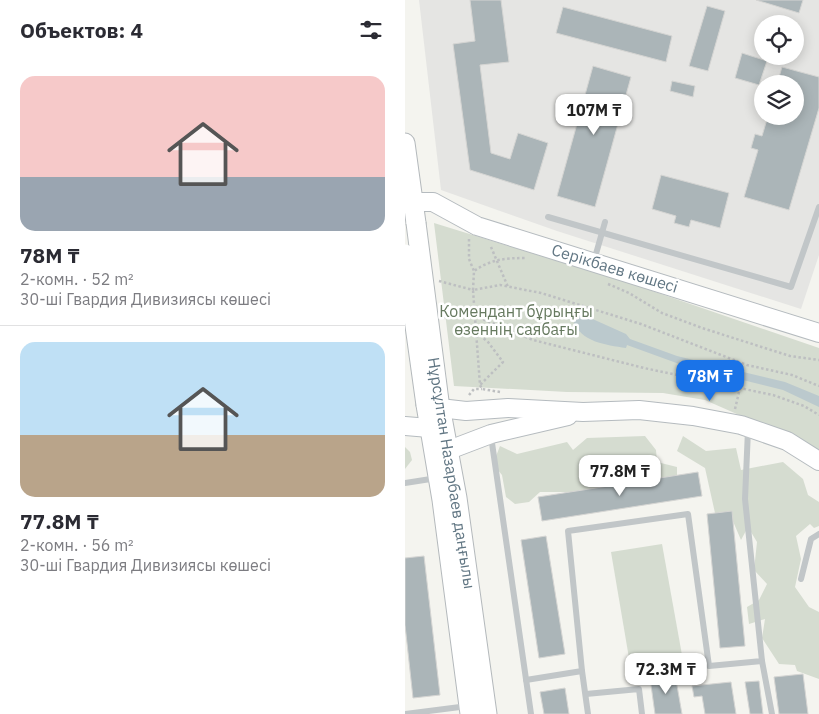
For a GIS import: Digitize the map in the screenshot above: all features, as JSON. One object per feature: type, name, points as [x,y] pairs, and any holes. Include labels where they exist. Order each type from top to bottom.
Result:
[{"type":"main road","name":"Нұрсұлтан Назарбаев даңғылы","points":[[405,142],[416,223],[435,404],[429,428],[438,478],[469,710]]},
{"type":"main road","name":"Нұрсұлтан Назарбаев даңғылы","points":[[405,254],[435,404],[449,450],[487,714]]},
{"type":"street","name":"Серікбаев көшесі","points":[[413,202],[433,202],[477,226],[594,261],[819,333]]},
{"type":"street","points":[[435,404],[466,411],[508,408],[583,412],[639,410],[693,416],[748,427],[787,440],[819,461]]},
{"type":"street","points":[[449,450],[491,434],[583,412]]},
{"type":"street","points":[[405,426],[429,428]]},
{"type":"lane","points":[[548,217],[791,287],[819,206]]},
{"type":"lane","points":[[594,261],[605,222]]},
{"type":"lane","points":[[748,427],[745,499],[762,661],[773,714]]},
{"type":"lane","points":[[491,434],[531,714]]},
{"type":"lane","points":[[405,483],[438,478]]},
{"type":"lane","points":[[588,714],[568,531],[688,514],[709,666],[762,661]]},
{"type":"lane","points":[[801,579],[811,539],[819,534]]},
{"type":"lane","points":[[526,680],[582,671]]},
{"type":"lane","points":[[586,694],[639,689],[642,714]]},
{"type":"lane","points":[[405,714],[469,710]]},
{"type":"path","points":[[468,237],[469,259],[474,271],[473,290],[477,352],[480,385],[503,362],[488,342],[476,332]]},
{"type":"path","points":[[488,242],[508,286]]},
{"type":"path","points":[[474,271],[487,262],[507,258],[537,259]]},
{"type":"path","points":[[448,282],[473,290],[500,285],[508,286],[580,304],[695,343],[747,364],[792,375],[819,386]]},
{"type":"path","points":[[602,282],[629,293],[662,313],[702,328],[790,356],[819,360]]},
{"type":"path","points":[[451,318],[475,316],[533,340],[773,395],[804,406],[819,415]]},
{"type":"path","points":[[733,415],[740,388]]},
{"type":"path","points":[[467,398],[474,389],[482,389]]},
{"type":"shaded area","points":[[419,0],[819,0],[819,255],[801,309],[557,231],[441,190]]},
{"type":"shaded area","points":[[577,312],[626,334],[630,339],[677,356],[785,382],[819,396],[819,407],[783,390],[682,365],[627,345],[626,348],[595,341],[581,333],[576,327],[573,320]]},
{"type":"green space","name":"Комендант бұрыңғы өзеннің саябағы","points":[[434,223],[632,284],[819,348],[819,450],[705,400],[663,393],[567,392],[454,386]]},
{"type":"green space","points":[[645,436],[656,450],[657,462],[677,467],[677,477],[615,491],[606,485],[597,492],[540,492],[529,502],[515,504],[506,497],[502,475],[493,464],[500,446],[517,454],[567,442],[573,450],[587,438]]},
{"type":"green space","points":[[683,436],[706,451],[736,448],[741,470],[783,462],[803,479],[808,495],[819,502],[819,526],[814,528],[810,524],[796,536],[801,559],[795,587],[809,607],[819,612],[819,679],[797,671],[795,665],[779,664],[762,638],[765,619],[749,624],[747,607],[759,600],[767,584],[754,570],[757,542],[748,527],[741,540],[729,512],[715,513],[705,468],[677,451]]},
{"type":"green space","points":[[405,447],[410,452],[412,460],[405,469]]},
{"type":"green space","points":[[662,544],[682,655],[630,664],[611,552]]},
{"type":"building","points":[[470,0],[501,0],[509,62],[480,65],[491,153],[510,159],[518,133],[548,143],[534,190],[470,170],[453,44],[475,41]]},
{"type":"building","points":[[756,0],[803,0],[799,13]]},
{"type":"building","points":[[707,6],[725,11],[708,71],[689,66]]},
{"type":"building","points":[[563,7],[672,36],[666,62],[556,33]]},
{"type":"building","points":[[742,53],[754,57],[754,65],[766,65],[762,75],[754,75],[754,84],[735,78]]},
{"type":"building","points":[[593,66],[631,77],[595,207],[557,196]]},
{"type":"building","points":[[782,67],[819,77],[819,108],[789,210],[744,197],[758,150],[751,148],[755,134],[762,136],[765,125],[804,125],[804,75],[780,75]]},
{"type":"building","points":[[672,81],[695,86],[693,97],[670,91]]},
{"type":"building","points":[[661,175],[729,193],[720,228],[691,220],[689,227],[674,223],[676,216],[652,209]]},
{"type":"building","points":[[698,472],[702,496],[542,521],[538,497]]},
{"type":"building","points":[[732,511],[745,646],[720,648],[707,514]]},
{"type":"building","points":[[546,536],[565,654],[539,658],[521,540]]},
{"type":"building","points":[[424,556],[440,695],[413,698],[405,625],[405,558]]},
{"type":"building","points":[[675,674],[682,714],[655,714],[650,678]]},
{"type":"building","points":[[803,674],[808,714],[779,714],[774,677]]},
{"type":"building","points":[[759,681],[763,714],[750,714],[745,682]]},
{"type":"building","points":[[731,682],[736,714],[705,714],[702,696],[694,697],[692,686]]},
{"type":"building","points":[[565,688],[569,714],[544,714],[540,692]]}]
